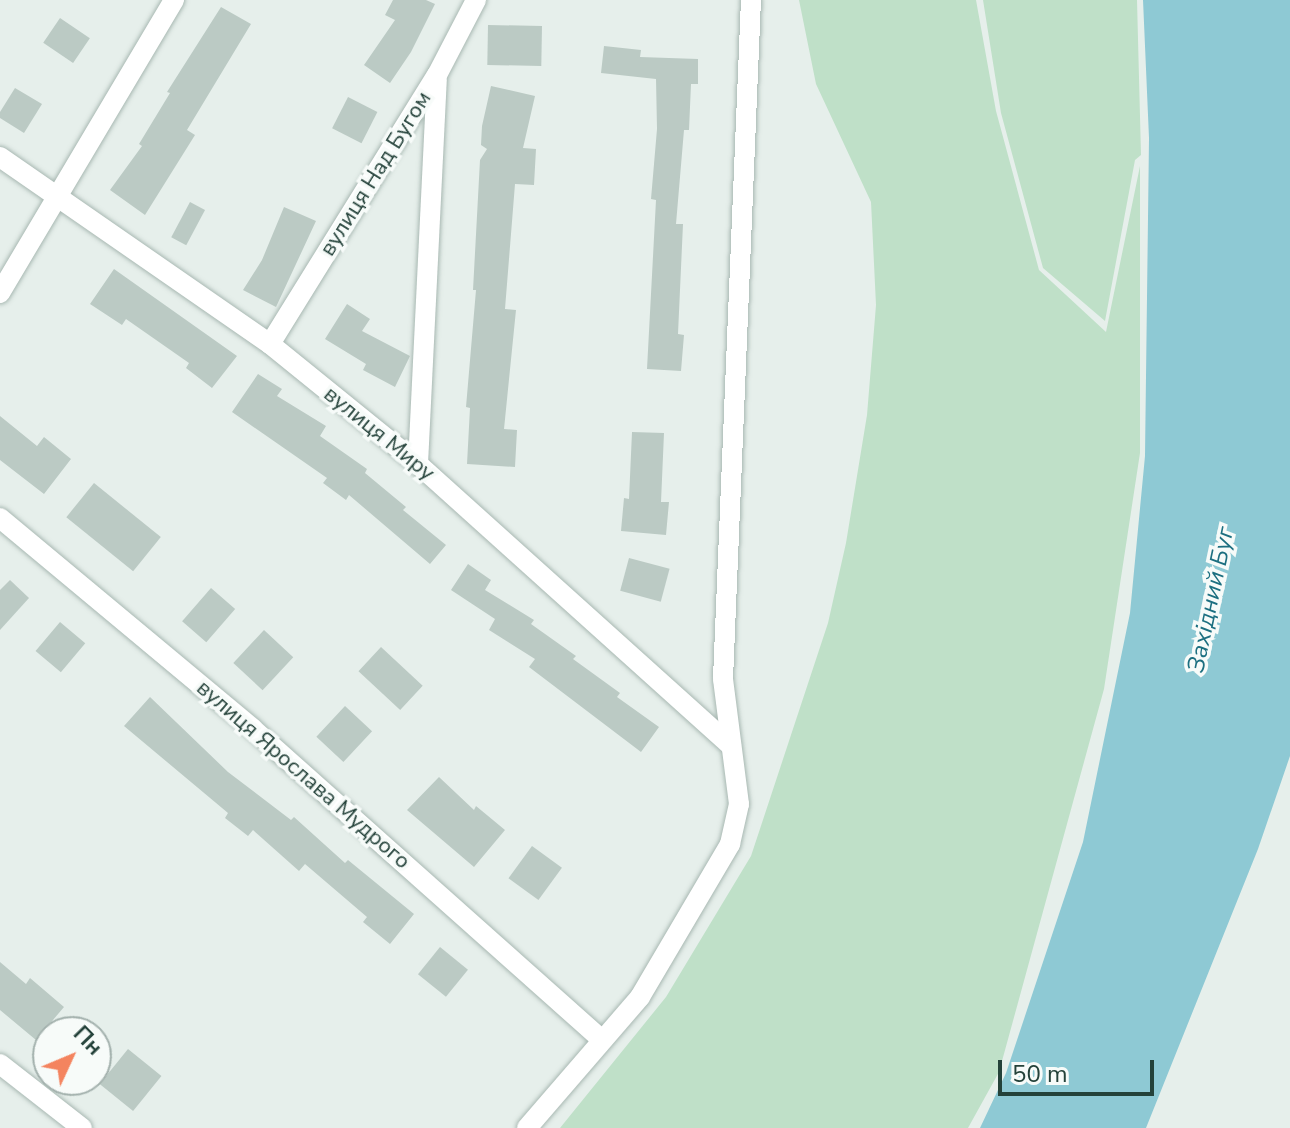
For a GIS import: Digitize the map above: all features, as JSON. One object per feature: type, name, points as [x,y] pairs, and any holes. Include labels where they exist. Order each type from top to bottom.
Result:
[{"type":"street","points":[[0,293],[174,0]]},
{"type":"street","name":"вулиця Над Бугом","points":[[270,344],[437,75],[476,0]]},
{"type":"street","points":[[527,1128],[640,997],[730,844],[739,804],[723,679],[751,0]]},
{"type":"street","points":[[418,464],[437,75]]},
{"type":"street","name":"вулиця Миру","points":[[0,157],[270,344],[418,464],[731,746]]},
{"type":"street","name":"вулиця Ярослава Мудрого","points":[[0,518],[253,729],[601,1039]]},
{"type":"street","points":[[0,1064],[82,1128]]},
{"type":"green space","points":[[799,0],[976,0],[996,111],[1039,270],[1106,332],[1140,166],[1140,453],[1104,689],[999,1072],[968,1128],[560,1128],[666,997],[751,856],[828,623],[846,543],[867,415],[876,305],[871,202],[816,84]]},
{"type":"green space","points":[[983,0],[1137,0],[1141,155],[1135,160],[1105,321],[1043,268],[1001,113]]},
{"type":"water","name":"Західний Буг","points":[[1143,0],[1290,0],[1290,756],[1258,849],[1146,1128],[980,1128],[1006,1073],[1083,842],[1130,613],[1145,456],[1149,138]]},
{"type":"building","points":[[393,0],[426,0],[435,4],[411,52],[390,83],[364,65],[395,20],[385,15]]},
{"type":"building","points":[[221,7],[251,24],[187,130],[195,135],[145,215],[110,190],[142,146],[139,144],[170,93],[167,92]]},
{"type":"building","points":[[60,18],[90,38],[73,63],[43,43]]},
{"type":"building","points":[[488,25],[542,26],[541,66],[487,65]]},
{"type":"building","points":[[604,46],[641,50],[640,57],[698,59],[698,84],[691,84],[689,130],[684,130],[676,224],[683,224],[678,334],[684,335],[681,371],[647,369],[656,200],[651,199],[657,129],[656,79],[601,73]]},
{"type":"building","points":[[491,86],[535,96],[523,148],[536,149],[534,185],[515,184],[505,309],[516,310],[504,429],[517,430],[515,467],[467,464],[470,408],[466,407],[476,290],[473,290],[480,160],[487,149],[481,145],[482,126]]},
{"type":"building","points":[[15,88],[42,104],[24,133],[0,118],[0,112]]},
{"type":"building","points":[[348,97],[377,112],[362,143],[332,128]]},
{"type":"building","points":[[190,202],[205,210],[186,245],[171,237]]},
{"type":"building","points":[[284,207],[316,221],[276,307],[243,290],[262,260]]},
{"type":"building","points":[[114,269],[237,356],[212,388],[186,368],[189,363],[126,319],[122,325],[90,304]]},
{"type":"building","points":[[347,304],[370,319],[362,331],[410,356],[395,387],[363,370],[366,364],[325,339]]},
{"type":"building","points":[[258,374],[282,389],[277,396],[326,426],[320,436],[367,469],[365,473],[406,507],[403,510],[446,545],[430,564],[349,495],[346,500],[323,483],[327,478],[232,412]]},
{"type":"building","points":[[0,416],[37,446],[44,437],[71,459],[44,494],[0,460]]},
{"type":"building","points":[[632,432],[664,433],[661,502],[669,502],[666,535],[621,531],[624,498],[629,499]]},
{"type":"building","points":[[94,483],[161,537],[133,571],[66,517]]},
{"type":"building","points":[[629,558],[670,569],[661,602],[620,591]]},
{"type":"building","points":[[468,564],[491,580],[485,590],[534,620],[531,624],[576,656],[573,659],[620,693],[617,697],[659,727],[641,752],[529,667],[535,659],[489,630],[495,619],[451,590]]},
{"type":"building","points":[[10,580],[29,598],[0,630],[0,590]]},
{"type":"building","points":[[211,588],[235,609],[206,642],[182,621]]},
{"type":"building","points":[[60,622],[85,643],[61,672],[36,651]]},
{"type":"building","points":[[264,630],[293,657],[263,690],[233,663]]},
{"type":"building","points":[[381,647],[423,686],[400,710],[358,671]]},
{"type":"building","points":[[150,697],[228,772],[291,820],[294,817],[345,863],[348,860],[414,914],[390,944],[363,922],[367,917],[305,864],[299,871],[253,830],[248,836],[225,818],[228,813],[124,726]]},
{"type":"building","points":[[345,706],[372,731],[343,762],[316,737]]},
{"type":"building","points":[[439,777],[474,810],[476,806],[505,830],[474,867],[407,810]]},
{"type":"building","points":[[532,846],[562,868],[538,900],[508,878]]},
{"type":"building","points":[[440,947],[468,970],[446,997],[418,974]]},
{"type":"building","points":[[0,962],[26,984],[30,978],[64,1007],[56,1016],[32,1016],[32,1037],[0,1010]]},
{"type":"building","points":[[128,1049],[161,1076],[133,1111],[112,1094],[112,1069]]}]
